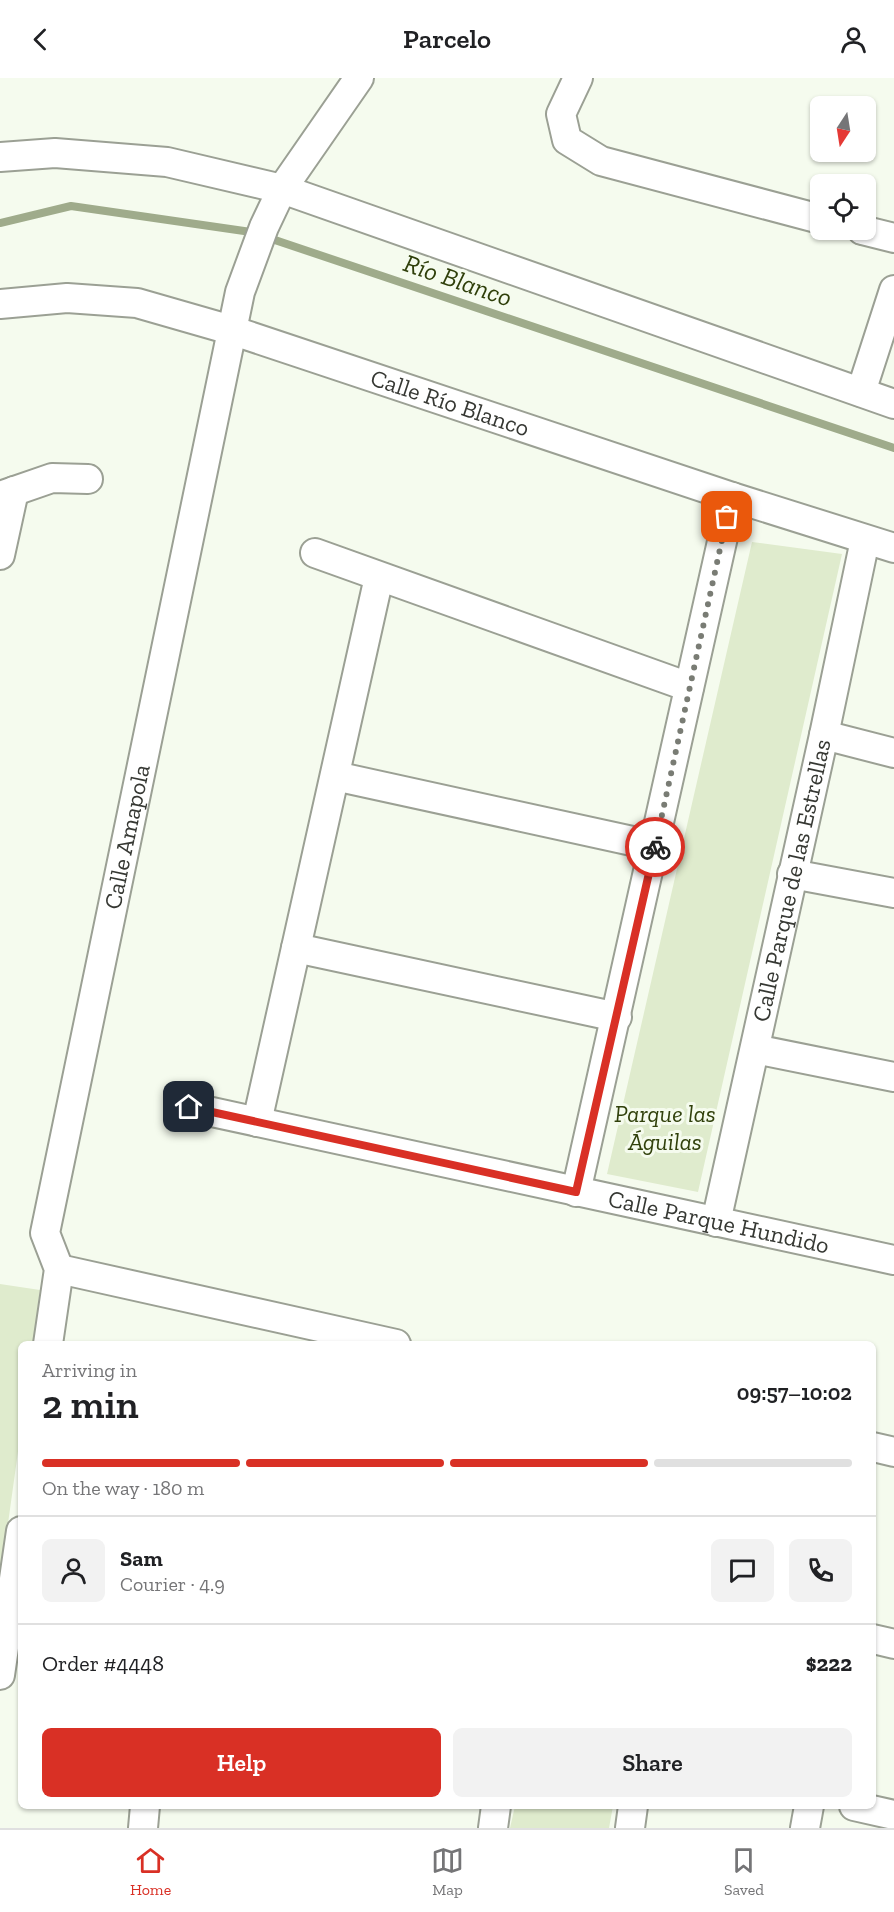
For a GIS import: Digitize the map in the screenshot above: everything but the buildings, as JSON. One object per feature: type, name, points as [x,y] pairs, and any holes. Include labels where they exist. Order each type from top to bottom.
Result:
[{"type":"street","name":"Calle Amapola","points":[[48,1341],[59,1269],[45,1233],[240,292],[264,227],[282,189],[359,78]]},
{"type":"street","points":[[578,78],[561,114],[567,140],[601,161],[810,216]]},
{"type":"street","points":[[0,157],[54,153],[168,162],[282,189],[894,404]]},
{"type":"street","points":[[876,234],[894,238]]},
{"type":"street","points":[[861,392],[894,290]]},
{"type":"street","name":"Calle Río Blanco","points":[[0,304],[68,298],[137,303],[231,330],[732,497],[894,548]]},
{"type":"street","points":[[0,555],[7,493],[52,478],[88,479]]},
{"type":"street","points":[[576,1192],[732,497]]},
{"type":"street","name":"Calle Parque de las Estrellas","points":[[716,1222],[865,540]]},
{"type":"street","points":[[315,553],[689,687]]},
{"type":"street","points":[[257,1122],[379,577]]},
{"type":"street","points":[[824,735],[894,753]]},
{"type":"street","points":[[335,776],[655,846]]},
{"type":"street","points":[[792,874],[894,893]]},
{"type":"street","points":[[296,948],[616,1017]]},
{"type":"street","points":[[754,1049],[894,1077]]},
{"type":"street","name":"Calle Parque Hundido","points":[[189,1107],[894,1260]]},
{"type":"street","points":[[59,1269],[383,1341]]},
{"type":"street","points":[[876,1448],[894,1452]]},
{"type":"street","points":[[0,1675],[18,1552]]},
{"type":"street","points":[[876,1640],[894,1644]]},
{"type":"street","points":[[143,1828],[146,1809]]},
{"type":"street","points":[[493,1828],[496,1809]]},
{"type":"street","points":[[630,1828],[633,1809]]},
{"type":"street","points":[[806,1828],[809,1809]]},
{"type":"street","points":[[867,1809],[894,1815]]},
{"type":"green space","name":"Parque las Águilas","points":[[752,542],[842,554],[698,1192],[607,1174]]},
{"type":"green space","points":[[0,1284],[40,1290],[33,1341],[18,1341],[18,1452],[0,1581]]},
{"type":"green space","points":[[514,1809],[612,1809],[609,1828],[510,1828]]},
{"type":"waterway","name":"Río Blanco","points":[[0,223],[71,206],[251,232],[894,448]]},
{"type":"way so far","points":[[655,847],[727,517]]},
{"type":"route","points":[[189,1107],[576,1192],[655,847]]}]
